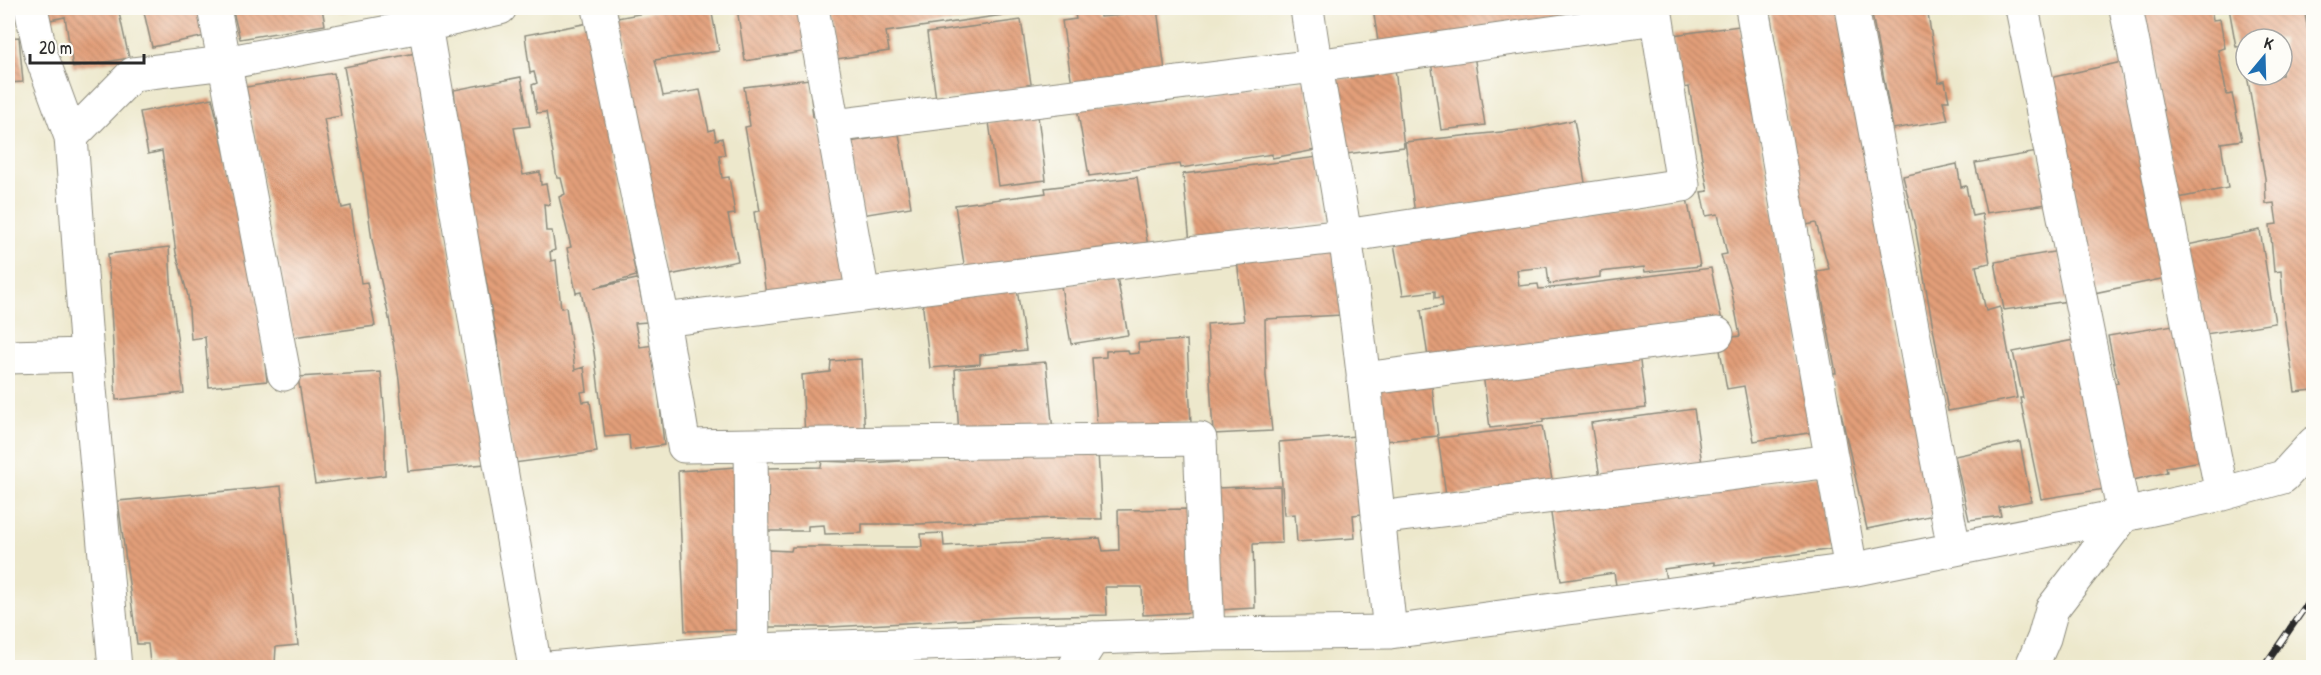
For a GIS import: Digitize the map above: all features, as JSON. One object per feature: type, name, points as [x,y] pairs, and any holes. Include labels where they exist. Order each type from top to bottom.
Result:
[{"type":"street","points":[[31,8],[41,55],[71,137],[87,355],[115,668]]},
{"type":"street","points":[[214,8],[284,374]]},
{"type":"street","points":[[71,137],[133,74],[225,63],[424,16],[500,8]]},
{"type":"street","points":[[599,8],[663,320],[684,446],[1200,439],[1208,634]]},
{"type":"street","points":[[812,8],[862,295]]},
{"type":"street","points":[[1307,8],[1345,236],[1364,379],[1390,632]]},
{"type":"street","points":[[1752,8],[1851,570]]},
{"type":"street","points":[[1852,8],[1954,549]]},
{"type":"street","points":[[2022,8],[2124,515],[2052,609],[2044,638],[2031,668]]},
{"type":"street","points":[[2126,8],[2222,494]]},
{"type":"street","points":[[663,320],[1345,236],[1683,185],[1655,13],[1315,66],[833,126]]},
{"type":"street","points":[[424,16],[534,668]]},
{"type":"street","points":[[1364,379],[1717,334]]},
{"type":"street","points":[[8,357],[87,355]]},
{"type":"street","points":[[549,668],[753,650],[1208,634],[1390,632],[1851,570],[2124,515],[2222,494],[2283,477],[2313,443]]},
{"type":"street","points":[[751,446],[753,650]]},
{"type":"street","points":[[1378,518],[1832,461]]},
{"type":"street","points":[[1074,668],[1093,638]]},
{"type":"building","points":[[42,8],[118,8],[129,58],[73,68],[65,17],[45,21]]},
{"type":"building","points":[[143,8],[202,8],[206,36],[152,47]]},
{"type":"building","points":[[232,8],[322,8],[325,25],[240,39]]},
{"type":"building","points":[[338,8],[359,8],[360,9],[339,12]]},
{"type":"building","points":[[671,8],[711,8],[719,51],[655,60],[663,96],[700,90],[709,131],[714,129],[716,140],[722,138],[725,155],[719,155],[722,178],[729,177],[735,214],[728,215],[738,261],[665,276],[617,18]]},
{"type":"building","points":[[737,8],[801,8],[808,51],[745,61]]},
{"type":"building","points":[[826,8],[1065,9],[1017,13],[886,32],[889,51],[837,59]]},
{"type":"building","points":[[1122,8],[1157,8],[1165,71],[1072,84],[1062,21],[1076,19],[1075,14],[1099,11],[1100,17],[1122,15]]},
{"type":"building","points":[[1373,8],[1605,8],[1607,16],[1379,48]]},
{"type":"building","points":[[1769,8],[1830,8],[1831,11],[1839,9],[1934,515],[1867,529],[1832,373],[1836,373],[1817,271],[1829,269],[1816,223],[1806,225]]},
{"type":"building","points":[[1871,8],[1927,8],[1939,83],[1945,81],[1949,101],[1943,101],[1948,120],[1893,129]]},
{"type":"building","points":[[2142,8],[2211,8],[2213,20],[2220,19],[2225,48],[2218,50],[2227,95],[2232,94],[2242,140],[2221,143],[2228,188],[2178,198]]},
{"type":"building","points":[[2229,8],[2304,8],[2313,59],[2313,390],[2295,392],[2284,316],[2281,271],[2274,272],[2270,225],[2277,224],[2274,203],[2266,204],[2265,178],[2249,87],[2294,87],[2294,27],[2234,27],[2234,36]]},
{"type":"building","points":[[1021,20],[1032,90],[936,99],[927,33]]},
{"type":"building","points":[[589,23],[636,276],[594,288],[637,279],[647,322],[635,323],[640,347],[654,345],[664,445],[630,450],[629,435],[605,437],[594,352],[581,292],[576,293],[567,248],[571,247],[559,197],[565,194],[561,178],[557,178],[546,112],[537,113],[532,85],[537,83],[534,72],[530,73],[525,35]]},
{"type":"building","points":[[1739,26],[1815,432],[1754,441],[1744,386],[1727,389],[1718,339],[1740,336],[1731,288],[1721,255],[1727,254],[1718,214],[1706,216],[1701,192],[1708,191],[1689,87],[1681,88],[1673,35]]},
{"type":"building","points":[[19,37],[23,82],[8,83],[8,38]]},
{"type":"building","points":[[416,53],[485,464],[408,471],[399,379],[389,318],[372,240],[361,160],[344,67]]},
{"type":"building","points":[[1474,55],[1485,125],[1441,130],[1431,61]]},
{"type":"building","points":[[2122,62],[2166,278],[2094,293],[2049,78]]},
{"type":"building","points":[[1395,68],[1404,147],[1346,154],[1335,79],[1372,76],[1373,70]]},
{"type":"building","points":[[334,73],[341,116],[324,119],[342,208],[351,206],[361,283],[367,282],[375,326],[293,337],[246,87]]},
{"type":"building","points":[[521,77],[530,126],[514,128],[523,175],[540,172],[541,185],[546,184],[550,205],[544,204],[546,231],[552,231],[555,250],[550,252],[551,261],[556,260],[561,308],[566,307],[575,370],[584,367],[587,391],[581,392],[583,402],[590,401],[597,452],[514,463],[505,412],[501,364],[485,275],[474,231],[454,90]]},
{"type":"building","points":[[809,79],[813,117],[818,117],[833,181],[826,183],[850,285],[766,295],[754,212],[760,211],[745,127],[750,126],[744,87]]},
{"type":"building","points":[[1307,81],[1316,150],[1272,158],[1272,154],[1181,168],[1180,164],[1089,176],[1077,108],[1147,99],[1148,104]]},
{"type":"building","points":[[212,98],[256,287],[267,381],[209,387],[205,337],[191,339],[188,296],[176,253],[162,151],[148,154],[140,112]]},
{"type":"building","points":[[1038,116],[1046,180],[998,186],[989,122]]},
{"type":"building","points":[[1574,120],[1586,188],[1415,214],[1405,142],[1530,129]]},
{"type":"building","points":[[899,134],[911,207],[862,215],[849,142]]},
{"type":"building","points":[[2037,152],[2047,204],[1986,213],[1975,163]]},
{"type":"building","points":[[1318,157],[1328,222],[1190,243],[1183,174]]},
{"type":"building","points":[[1957,164],[1961,187],[1966,186],[1972,216],[1982,214],[1990,263],[1976,266],[1986,311],[2000,307],[2017,398],[1948,411],[1915,227],[1903,176]]},
{"type":"building","points":[[1137,177],[1148,247],[965,271],[955,205],[1046,193],[1045,188]]},
{"type":"building","points":[[1687,198],[1700,266],[1645,272],[1644,267],[1600,272],[1600,277],[1549,284],[1547,267],[1517,270],[1519,286],[1538,284],[1539,289],[1561,287],[1711,268],[1722,321],[1428,357],[1421,310],[1443,306],[1442,297],[1435,298],[1435,291],[1403,295],[1393,238]]},
{"type":"building","points":[[2260,230],[2275,323],[2206,334],[2187,245]]},
{"type":"building","points":[[169,247],[172,296],[184,393],[116,400],[108,254]]},
{"type":"building","points":[[1335,248],[1342,315],[1265,319],[1266,376],[1272,431],[1213,434],[1207,324],[1244,321],[1237,260]]},
{"type":"building","points":[[2059,251],[2068,301],[2004,310],[1995,262]]},
{"type":"building","points":[[1117,277],[1128,335],[1071,344],[1061,286]]},
{"type":"building","points":[[1017,289],[1026,350],[980,355],[980,364],[930,368],[922,300]]},
{"type":"building","points":[[2173,325],[2202,461],[2166,467],[2167,472],[2129,481],[2110,384],[2118,383],[2108,336]]},
{"type":"building","points":[[1187,340],[1191,424],[1097,428],[1092,358],[1106,357],[1106,351],[1128,350],[1129,354],[1139,353],[1138,343]]},
{"type":"building","points":[[2074,340],[2105,489],[2041,499],[2013,352]]},
{"type":"building","points":[[1639,354],[1646,408],[1543,419],[1543,422],[1490,428],[1483,374]]},
{"type":"building","points":[[861,359],[865,438],[805,438],[802,375],[830,372],[831,361]]},
{"type":"building","points":[[1046,362],[1053,431],[959,436],[955,369]]},
{"type":"building","points":[[381,372],[385,416],[385,475],[315,484],[298,377]]},
{"type":"building","points":[[1431,379],[1438,436],[1384,441],[1380,387]]},
{"type":"building","points":[[1694,409],[1702,464],[1600,477],[1591,423]]},
{"type":"building","points":[[1542,426],[1553,485],[1446,496],[1438,438]]},
{"type":"building","points":[[1356,436],[1362,514],[1353,515],[1355,538],[1297,542],[1295,514],[1284,515],[1279,442]]},
{"type":"building","points":[[2020,442],[2031,501],[1999,507],[2001,516],[1969,520],[1955,456]]},
{"type":"building","points":[[1098,452],[1102,519],[1054,518],[862,524],[862,533],[825,534],[824,525],[808,526],[808,531],[765,531],[766,468],[821,467],[822,461],[871,463]]},
{"type":"building","points":[[737,467],[746,630],[685,631],[678,471]]},
{"type":"building","points":[[1820,476],[1834,549],[1714,565],[1714,562],[1664,569],[1666,579],[1616,585],[1614,573],[1561,581],[1550,507]]},
{"type":"building","points":[[281,486],[298,645],[276,647],[275,664],[237,668],[168,668],[168,661],[150,663],[148,644],[137,644],[118,501]]},
{"type":"building","points":[[1280,486],[1282,543],[1253,544],[1255,608],[1218,610],[1215,488]]},
{"type":"building","points":[[1193,509],[1198,612],[1143,615],[1142,587],[1105,587],[1107,615],[1016,617],[830,627],[769,627],[768,550],[791,551],[792,547],[922,547],[921,534],[943,533],[944,546],[1100,538],[1103,551],[1119,550],[1118,510]]},
{"type":"railway","points":[[2263,668],[2314,594]]}]
